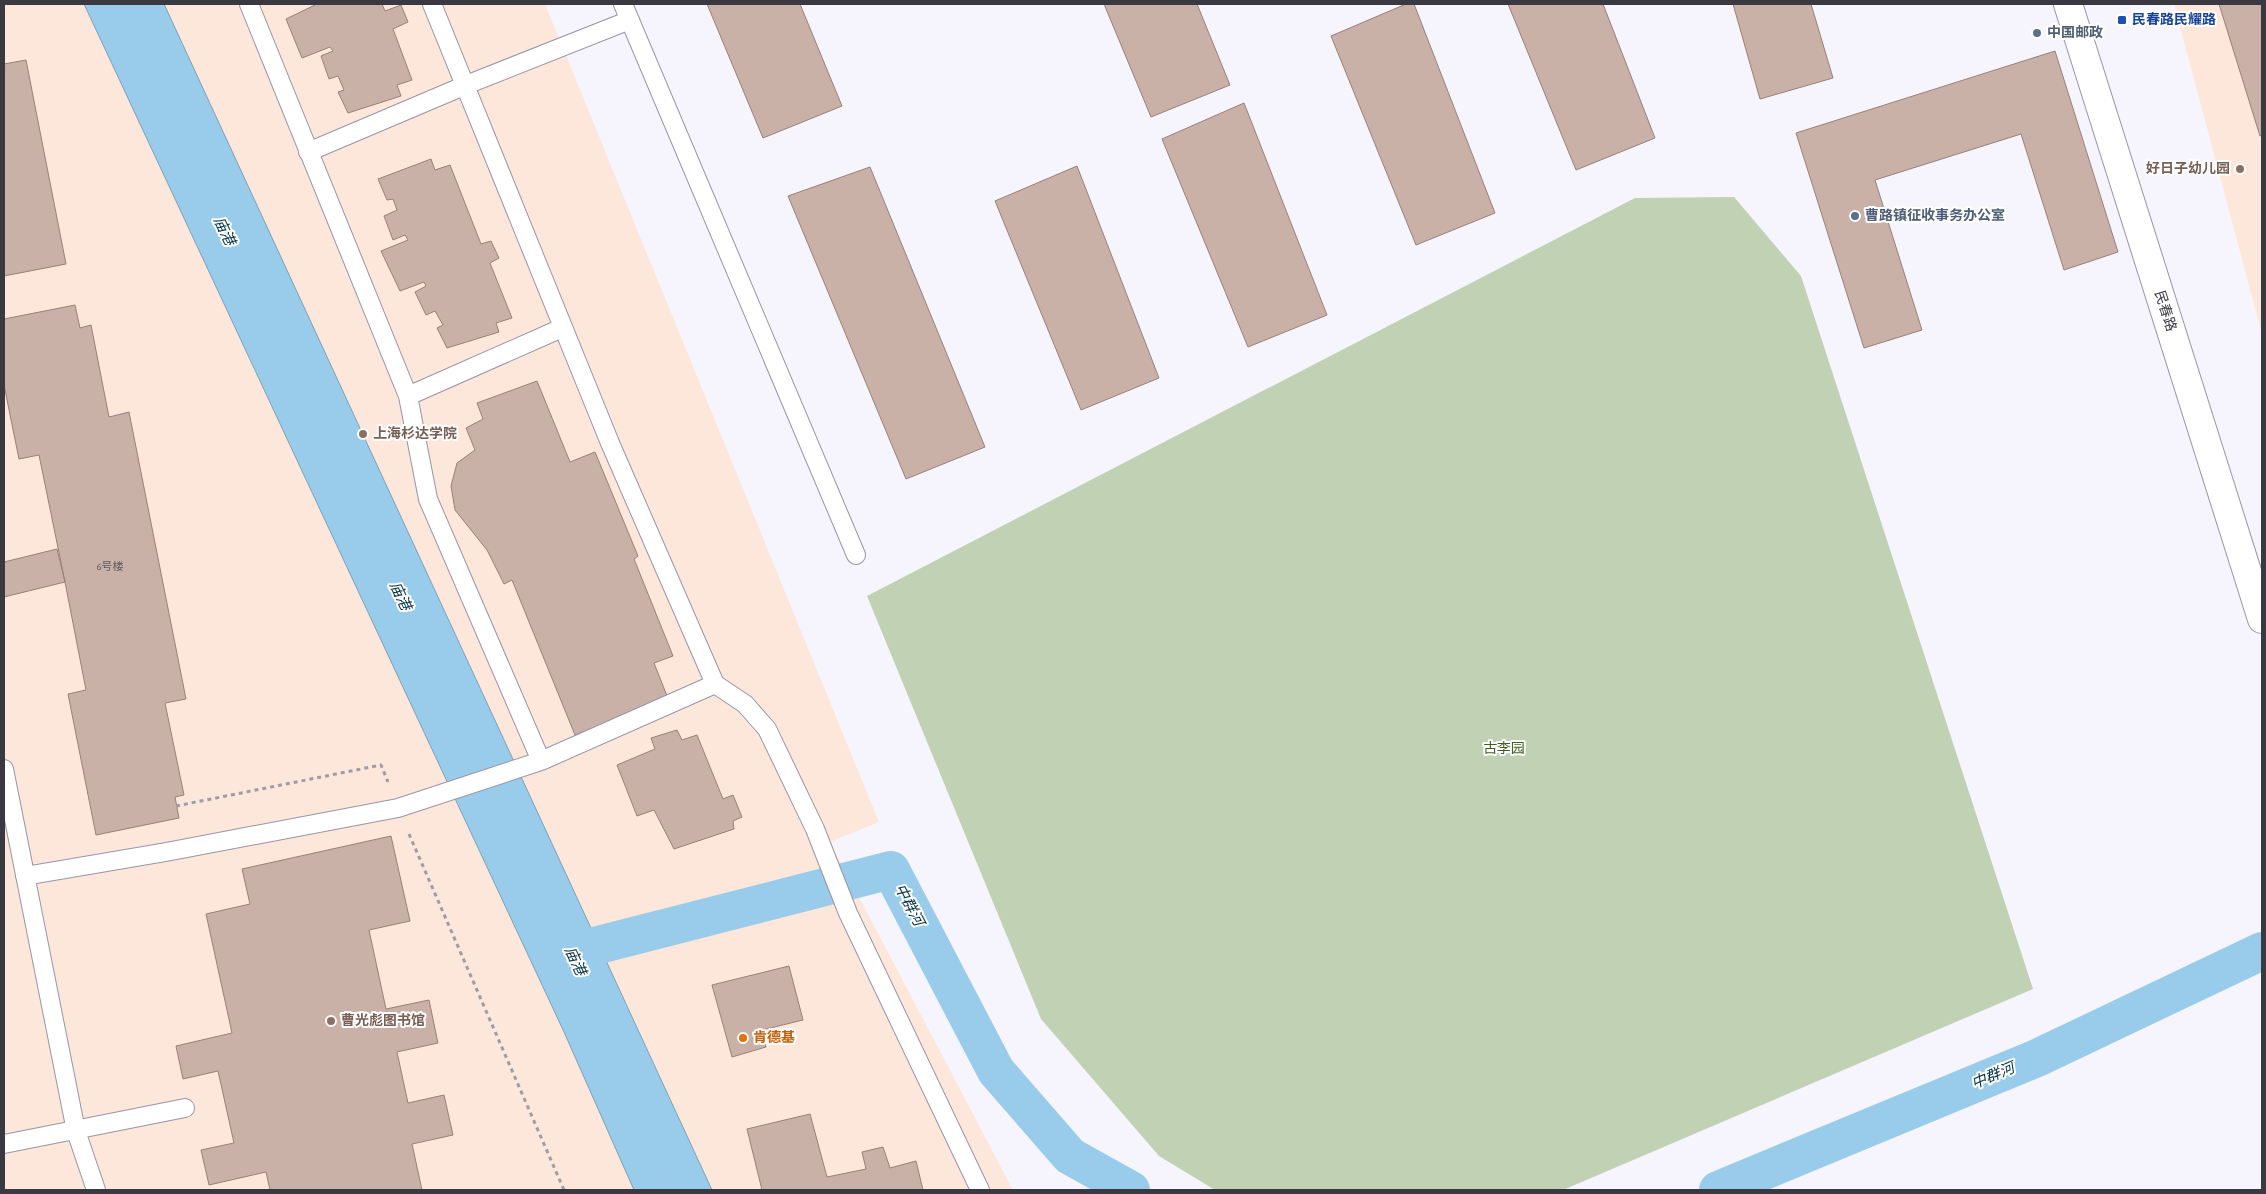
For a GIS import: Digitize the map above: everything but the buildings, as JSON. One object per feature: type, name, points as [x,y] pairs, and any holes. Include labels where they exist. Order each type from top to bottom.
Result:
[{"type":"street","name":"民春路","points":[[2068,4],[2262,619]]},
{"type":"lane","points":[[249,4],[408,396],[428,499],[541,761]]},
{"type":"lane","points":[[432,4],[562,328],[715,684],[746,704],[767,729],[815,829],[848,913],[980,1190]]},
{"type":"lane","points":[[624,4],[856,555]]},
{"type":"lane","points":[[308,152],[466,85],[630,20]]},
{"type":"lane","points":[[408,396],[562,328]]},
{"type":"lane","points":[[25,876],[166,852],[416,803],[541,761],[715,684]]},
{"type":"lane","points":[[4,769],[76,1131],[96,1190]]},
{"type":"lane","points":[[4,1144],[185,1108]]},
{"type":"path","points":[[176,806],[381,765],[564,1190]]},
{"type":"shaded area","name":"上海杉达学院","points":[[4,4],[545,4],[879,822],[830,842],[1013,1190],[4,1190]]},
{"type":"shaded area","name":"好日子幼儿园","points":[[2174,4],[2262,4],[2262,334]]},
{"type":"green space","name":"古李园","points":[[1734,197],[1801,276],[2033,989],[1563,1190],[1215,1190],[1159,1156],[1041,1019],[867,596],[1635,198]]},
{"type":"water","name":"庙港","points":[[84,4],[164,4],[712,1190],[634,1190],[564,1032]]},
{"type":"waterway","name":"中群河","points":[[571,952],[891,870],[996,1071],[1070,1156],[1131,1190]]},
{"type":"waterway","name":"中群河","points":[[1718,1190],[2037,1058],[2262,951]]},
{"type":"place","name":"民春路民耀路","points":[[2122,20]]},
{"type":"place","name":"中国邮政","points":[[2037,33]]},
{"type":"place","name":"好日子幼儿园","points":[[2240,169]]},
{"type":"place","name":"曹路镇征收事务办公室","points":[[1855,216]]},
{"type":"place","name":"上海杉达学院","points":[[363,434]]},
{"type":"place","name":"曹光彪图书馆","points":[[331,1021]]},
{"type":"place","name":"肯德基","points":[[743,1038]]}]
